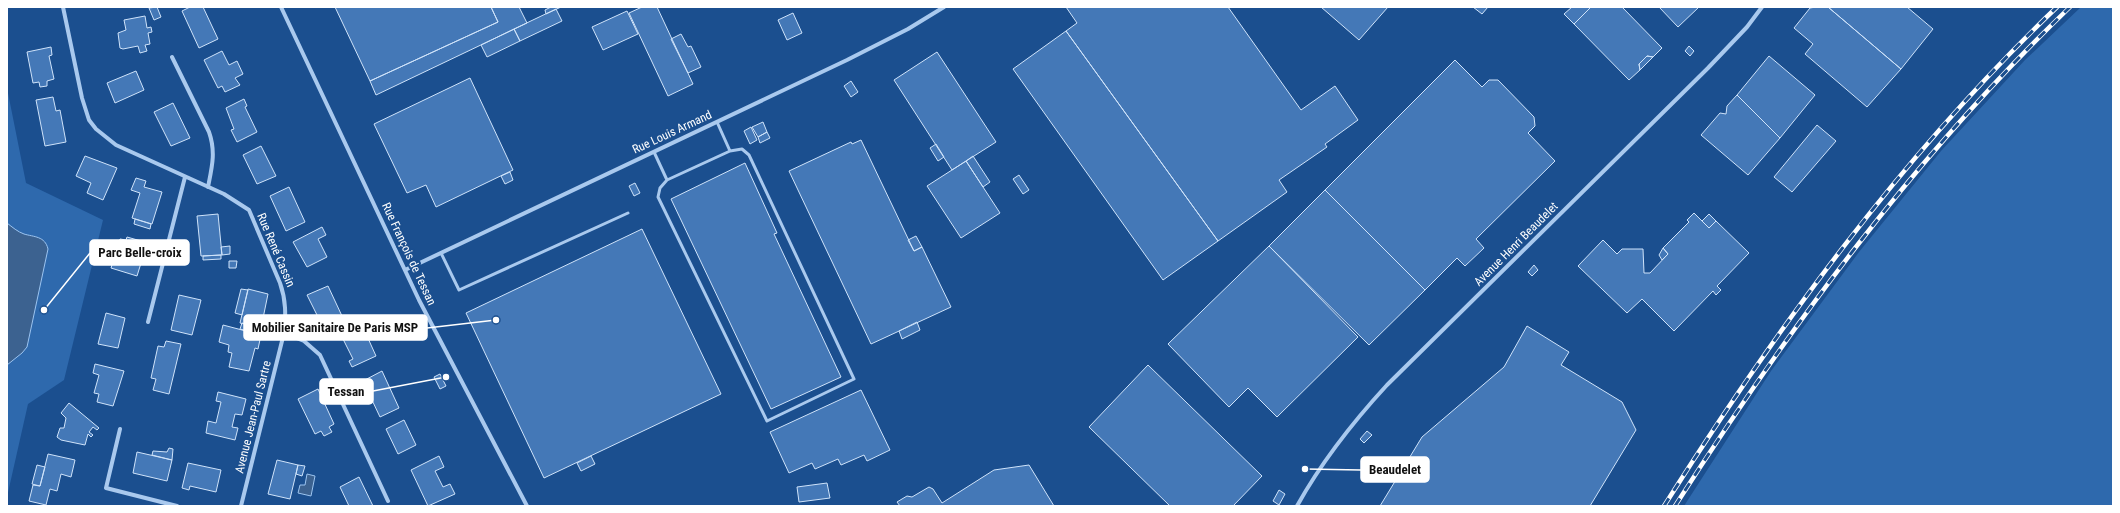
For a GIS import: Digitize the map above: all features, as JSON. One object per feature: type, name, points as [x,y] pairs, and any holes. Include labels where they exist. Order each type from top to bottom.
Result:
[{"type":"street","name":"Rue René Cassin","points":[[63,7],[82,98],[89,120],[96,129],[116,145],[224,194],[249,210],[284,294],[286,313],[284,333]]},
{"type":"street","name":"Rue François de Tessan","points":[[281,7],[405,270],[465,390],[527,506]]},
{"type":"street","name":"Rue Louis Armand","points":[[405,270],[847,60],[908,29],[944,7]]},
{"type":"street","name":"Avenue Henri Beaudelet","points":[[1296,506],[1329,453],[1354,421],[1387,386],[1708,68],[1747,26],[1762,7]]},
{"type":"street","points":[[172,57],[214,145],[214,156],[208,187]]},
{"type":"street","points":[[148,322],[185,177]]},
{"type":"street","points":[[284,333],[304,341],[320,355],[388,501]]},
{"type":"street","name":"Avenue Jean-Paul Sartre","points":[[241,506],[284,333]]},
{"type":"street","points":[[120,430],[106,488],[177,506]]},
{"type":"lane","points":[[717,122],[730,150]]},
{"type":"lane","points":[[742,149],[749,155],[854,379],[768,421],[658,197],[660,188],[667,180],[730,150],[742,149]]},
{"type":"lane","points":[[654,152],[667,180]]},
{"type":"lane","points":[[441,253],[459,290],[628,213]]},
{"type":"shaded area","points":[[2081,7],[2113,7],[2113,506],[1684,506],[1771,371],[1859,252],[1941,151],[2025,60]]},
{"type":"shaded area","points":[[7,88],[26,183],[103,220],[64,380],[28,404],[7,497]]},
{"type":"shaded area","points":[[7,223],[22,233],[42,239],[47,245],[48,249],[27,347],[7,365]]},
{"type":"shaded area","points":[[307,474],[315,476],[311,496],[298,493],[300,485],[305,485]]},
{"type":"building","points":[[157,7],[161,17],[154,20],[149,8]]},
{"type":"building","points":[[190,7],[203,7],[218,39],[199,48],[182,11]]},
{"type":"building","points":[[335,7],[491,7],[498,22],[370,81]]},
{"type":"building","points":[[491,7],[519,7],[527,23],[376,95],[370,81],[498,22]]},
{"type":"building","points":[[551,7],[561,7],[546,14],[545,10]]},
{"type":"building","points":[[642,7],[657,7],[693,84],[668,96],[629,13]]},
{"type":"building","points":[[1066,7],[1228,7],[1301,110],[1335,86],[1358,120],[1325,144],[1327,147],[1279,180],[1287,192],[1218,241],[1066,31],[1077,23]]},
{"type":"building","points":[[1321,7],[1388,7],[1359,40]]},
{"type":"building","points":[[1473,7],[1488,7],[1482,14]]},
{"type":"building","points":[[1572,7],[1591,7],[1574,24],[1564,14]]},
{"type":"building","points":[[1591,7],[1622,7],[1662,48],[1653,57],[1647,56],[1639,64],[1640,70],[1629,80],[1574,24]]},
{"type":"building","points":[[1659,7],[1699,7],[1678,27]]},
{"type":"building","points":[[1828,7],[1901,69],[1867,107],[1805,54],[1813,44],[1794,28],[1810,8]]},
{"type":"building","points":[[1828,7],[1907,7],[1933,29],[1901,69]]},
{"type":"building","points":[[556,9],[562,21],[520,41],[514,29]]},
{"type":"building","points":[[627,11],[638,34],[603,50],[592,27]]},
{"type":"building","points":[[793,13],[802,33],[787,40],[778,20]]},
{"type":"building","points":[[145,16],[147,28],[151,27],[152,32],[148,33],[150,44],[145,45],[147,51],[140,53],[138,46],[123,49],[120,48],[118,33],[126,30],[124,20]]},
{"type":"building","points":[[514,29],[520,41],[487,57],[481,45]]},
{"type":"building","points":[[1066,31],[1218,241],[1163,280],[1013,69]]},
{"type":"building","points":[[681,34],[688,47],[691,46],[701,67],[688,73],[671,39]]},
{"type":"building","points":[[1689,46],[1694,51],[1690,56],[1685,51]]},
{"type":"building","points":[[51,47],[52,55],[49,56],[54,79],[47,81],[47,86],[40,87],[39,82],[33,83],[27,52]]},
{"type":"building","points":[[222,51],[229,65],[237,61],[243,74],[235,78],[240,85],[225,92],[222,86],[218,88],[204,60]]},
{"type":"building","points":[[937,52],[996,142],[952,170],[894,80]]},
{"type":"building","points":[[1647,56],[1653,57],[1640,70],[1639,64]]},
{"type":"building","points":[[1769,56],[1815,95],[1780,138],[1737,95]]},
{"type":"building","points":[[1455,60],[1482,87],[1489,80],[1498,80],[1534,117],[1535,126],[1528,133],[1555,161],[1476,239],[1484,248],[1465,266],[1457,258],[1425,290],[1325,190]]},
{"type":"building","points":[[136,71],[144,90],[115,103],[107,83]]},
{"type":"building","points":[[470,78],[513,170],[436,207],[426,185],[407,193],[374,124]]},
{"type":"building","points":[[851,81],[858,92],[851,97],[844,86]]},
{"type":"building","points":[[1737,95],[1780,138],[1748,175],[1701,135],[1720,113],[1726,114],[1727,106]]},
{"type":"building","points":[[53,97],[56,111],[60,110],[66,142],[45,146],[36,100]]},
{"type":"building","points":[[244,99],[247,106],[245,107],[257,132],[237,142],[231,130],[234,129],[226,108]]},
{"type":"building","points":[[173,103],[190,138],[171,146],[154,112]]},
{"type":"building","points":[[763,122],[767,132],[758,137],[752,127]]},
{"type":"building","points":[[1817,125],[1836,141],[1792,192],[1774,177]]},
{"type":"building","points":[[751,127],[757,140],[750,144],[744,131]]},
{"type":"building","points":[[767,132],[770,138],[760,143],[758,137]]},
{"type":"building","points":[[861,140],[914,251],[922,247],[951,307],[871,344],[789,171],[851,142],[852,144]]},
{"type":"building","points":[[936,144],[944,157],[938,161],[930,148]]},
{"type":"building","points":[[261,146],[276,176],[257,184],[243,155]]},
{"type":"building","points":[[85,156],[117,168],[103,200],[87,193],[91,183],[76,176]]},
{"type":"building","points":[[973,156],[990,182],[983,187],[966,161]]},
{"type":"building","points":[[966,161],[1000,213],[961,238],[927,186]]},
{"type":"building","points":[[745,163],[777,233],[774,234],[841,377],[771,409],[671,199]]},
{"type":"building","points":[[510,172],[513,180],[505,184],[501,176]]},
{"type":"building","points":[[1019,175],[1029,190],[1023,194],[1013,179]]},
{"type":"building","points":[[136,178],[146,181],[144,187],[162,192],[152,224],[132,218],[140,193],[131,190]]},
{"type":"building","points":[[635,183],[640,193],[634,196],[629,186]]},
{"type":"building","points":[[289,187],[305,222],[286,231],[270,196]]},
{"type":"building","points":[[1325,190],[1425,290],[1369,345],[1269,246]]},
{"type":"building","points":[[1694,213],[1709,228],[1716,221],[1749,253],[1717,286],[1721,290],[1716,295],[1713,291],[1674,331],[1642,299],[1627,313],[1578,266],[1603,240],[1617,254],[1622,249],[1643,249],[1644,273],[1650,273],[1668,254],[1663,248],[1689,222],[1687,220]]},
{"type":"building","points":[[218,214],[222,255],[201,256],[197,216]]},
{"type":"building","points":[[1709,214],[1716,221],[1709,228],[1702,221]]},
{"type":"building","points":[[135,219],[151,224],[150,229],[134,224]]},
{"type":"building","points":[[322,227],[326,235],[318,239],[327,257],[307,267],[293,242]]},
{"type":"building","points":[[642,229],[721,394],[544,478],[466,313]]},
{"type":"building","points":[[916,236],[922,247],[914,251],[908,240]]},
{"type":"building","points":[[127,237],[141,241],[140,245],[146,247],[137,276],[111,268],[120,239],[126,240]]},
{"type":"building","points":[[230,246],[230,254],[222,255],[221,247]]},
{"type":"building","points":[[1269,246],[1358,337],[1277,417],[1248,388],[1229,407],[1168,344]]},
{"type":"building","points":[[1663,248],[1668,254],[1662,260],[1659,255]]},
{"type":"building","points":[[221,255],[221,259],[203,260],[203,256]]},
{"type":"building","points":[[229,261],[237,261],[236,268],[229,268]]},
{"type":"building","points":[[1534,265],[1538,270],[1532,276],[1528,272]]},
{"type":"building","points":[[328,286],[342,316],[322,325],[307,295]]},
{"type":"building","points":[[241,289],[248,290],[242,315],[235,313]]},
{"type":"building","points":[[248,289],[268,294],[261,328],[240,323]]},
{"type":"building","points":[[179,295],[201,300],[192,335],[171,330]]},
{"type":"building","points":[[106,313],[125,318],[118,348],[98,344]]},
{"type":"building","points":[[917,322],[920,330],[902,339],[899,331]]},
{"type":"building","points":[[242,323],[252,325],[251,332],[240,329]]},
{"type":"building","points":[[223,325],[261,335],[258,349],[255,348],[249,371],[229,367],[232,353],[228,352],[229,345],[219,342]]},
{"type":"building","points":[[362,325],[376,356],[352,367],[349,361],[353,359],[341,335]]},
{"type":"building","points":[[1527,326],[1569,352],[1561,365],[1622,402],[1636,430],[1590,506],[1380,506],[1422,437],[1504,367]]},
{"type":"building","points":[[166,341],[181,344],[169,394],[153,390],[156,379],[151,378],[158,346],[164,347]]},
{"type":"building","points":[[95,364],[124,371],[113,406],[97,402],[99,394],[94,393],[99,375],[93,373]]},
{"type":"building","points":[[1148,365],[1262,476],[1233,506],[1170,506],[1089,427]]},
{"type":"building","points":[[382,371],[399,408],[380,417],[363,381]]},
{"type":"building","points":[[440,374],[446,386],[440,389],[434,377]]},
{"type":"building","points":[[318,389],[334,424],[329,427],[332,432],[324,436],[321,431],[315,434],[298,399]]},
{"type":"building","points":[[861,390],[890,450],[867,461],[864,455],[841,465],[838,459],[815,469],[812,463],[789,473],[770,432]]},
{"type":"building","points":[[218,392],[246,399],[242,415],[235,414],[232,427],[238,428],[235,440],[206,433],[208,421],[216,423],[221,402],[216,401]]},
{"type":"building","points":[[69,403],[99,428],[97,430],[93,427],[89,432],[93,435],[91,437],[88,434],[85,445],[61,440],[57,437],[60,428],[64,428],[66,418],[61,413]]},
{"type":"building","points":[[404,420],[416,445],[398,454],[386,429]]},
{"type":"building","points":[[1367,431],[1372,435],[1364,443],[1360,439]]},
{"type":"building","points":[[169,448],[173,449],[172,460],[152,455],[153,451],[167,452]]},
{"type":"building","points":[[137,452],[172,460],[167,481],[133,473]]},
{"type":"building","points":[[48,454],[75,460],[71,477],[61,474],[57,491],[50,489],[46,505],[29,501],[33,485],[40,486]]},
{"type":"building","points":[[439,456],[444,467],[435,471],[443,487],[450,484],[455,494],[428,506],[411,470]]},
{"type":"building","points":[[591,456],[595,464],[581,471],[577,463]]},
{"type":"building","points":[[277,460],[298,465],[290,499],[268,494]]},
{"type":"building","points":[[188,463],[221,470],[216,492],[190,486],[189,490],[182,488]]},
{"type":"building","points":[[37,465],[45,467],[40,486],[32,484]]},
{"type":"building","points":[[298,465],[305,466],[302,476],[296,474]]},
{"type":"building","points":[[1029,465],[1054,506],[900,506],[897,502],[907,496],[912,497],[929,487],[933,489],[942,503],[994,470]]},
{"type":"building","points":[[359,477],[373,506],[349,506],[340,487]]},
{"type":"building","points":[[827,483],[830,498],[799,502],[797,487]]},
{"type":"building","points":[[1279,490],[1285,494],[1279,505],[1273,501]]},
{"type":"railway","points":[[1664,506],[1752,373],[1846,244],[1895,182],[1947,122],[2001,63],[2057,7]]},
{"type":"railway","points":[[1675,506],[1764,373],[1858,244],[1959,122],[2070,7]]},
{"type":"place","name":"Parc Belle-croix","points":[[44,310]]},
{"type":"place","name":"Mobilier Sanitaire De Paris MSP","points":[[496,320]]},
{"type":"place","name":"Tessan","points":[[446,377]]},
{"type":"place","name":"Beaudelet","points":[[1305,469]]}]
